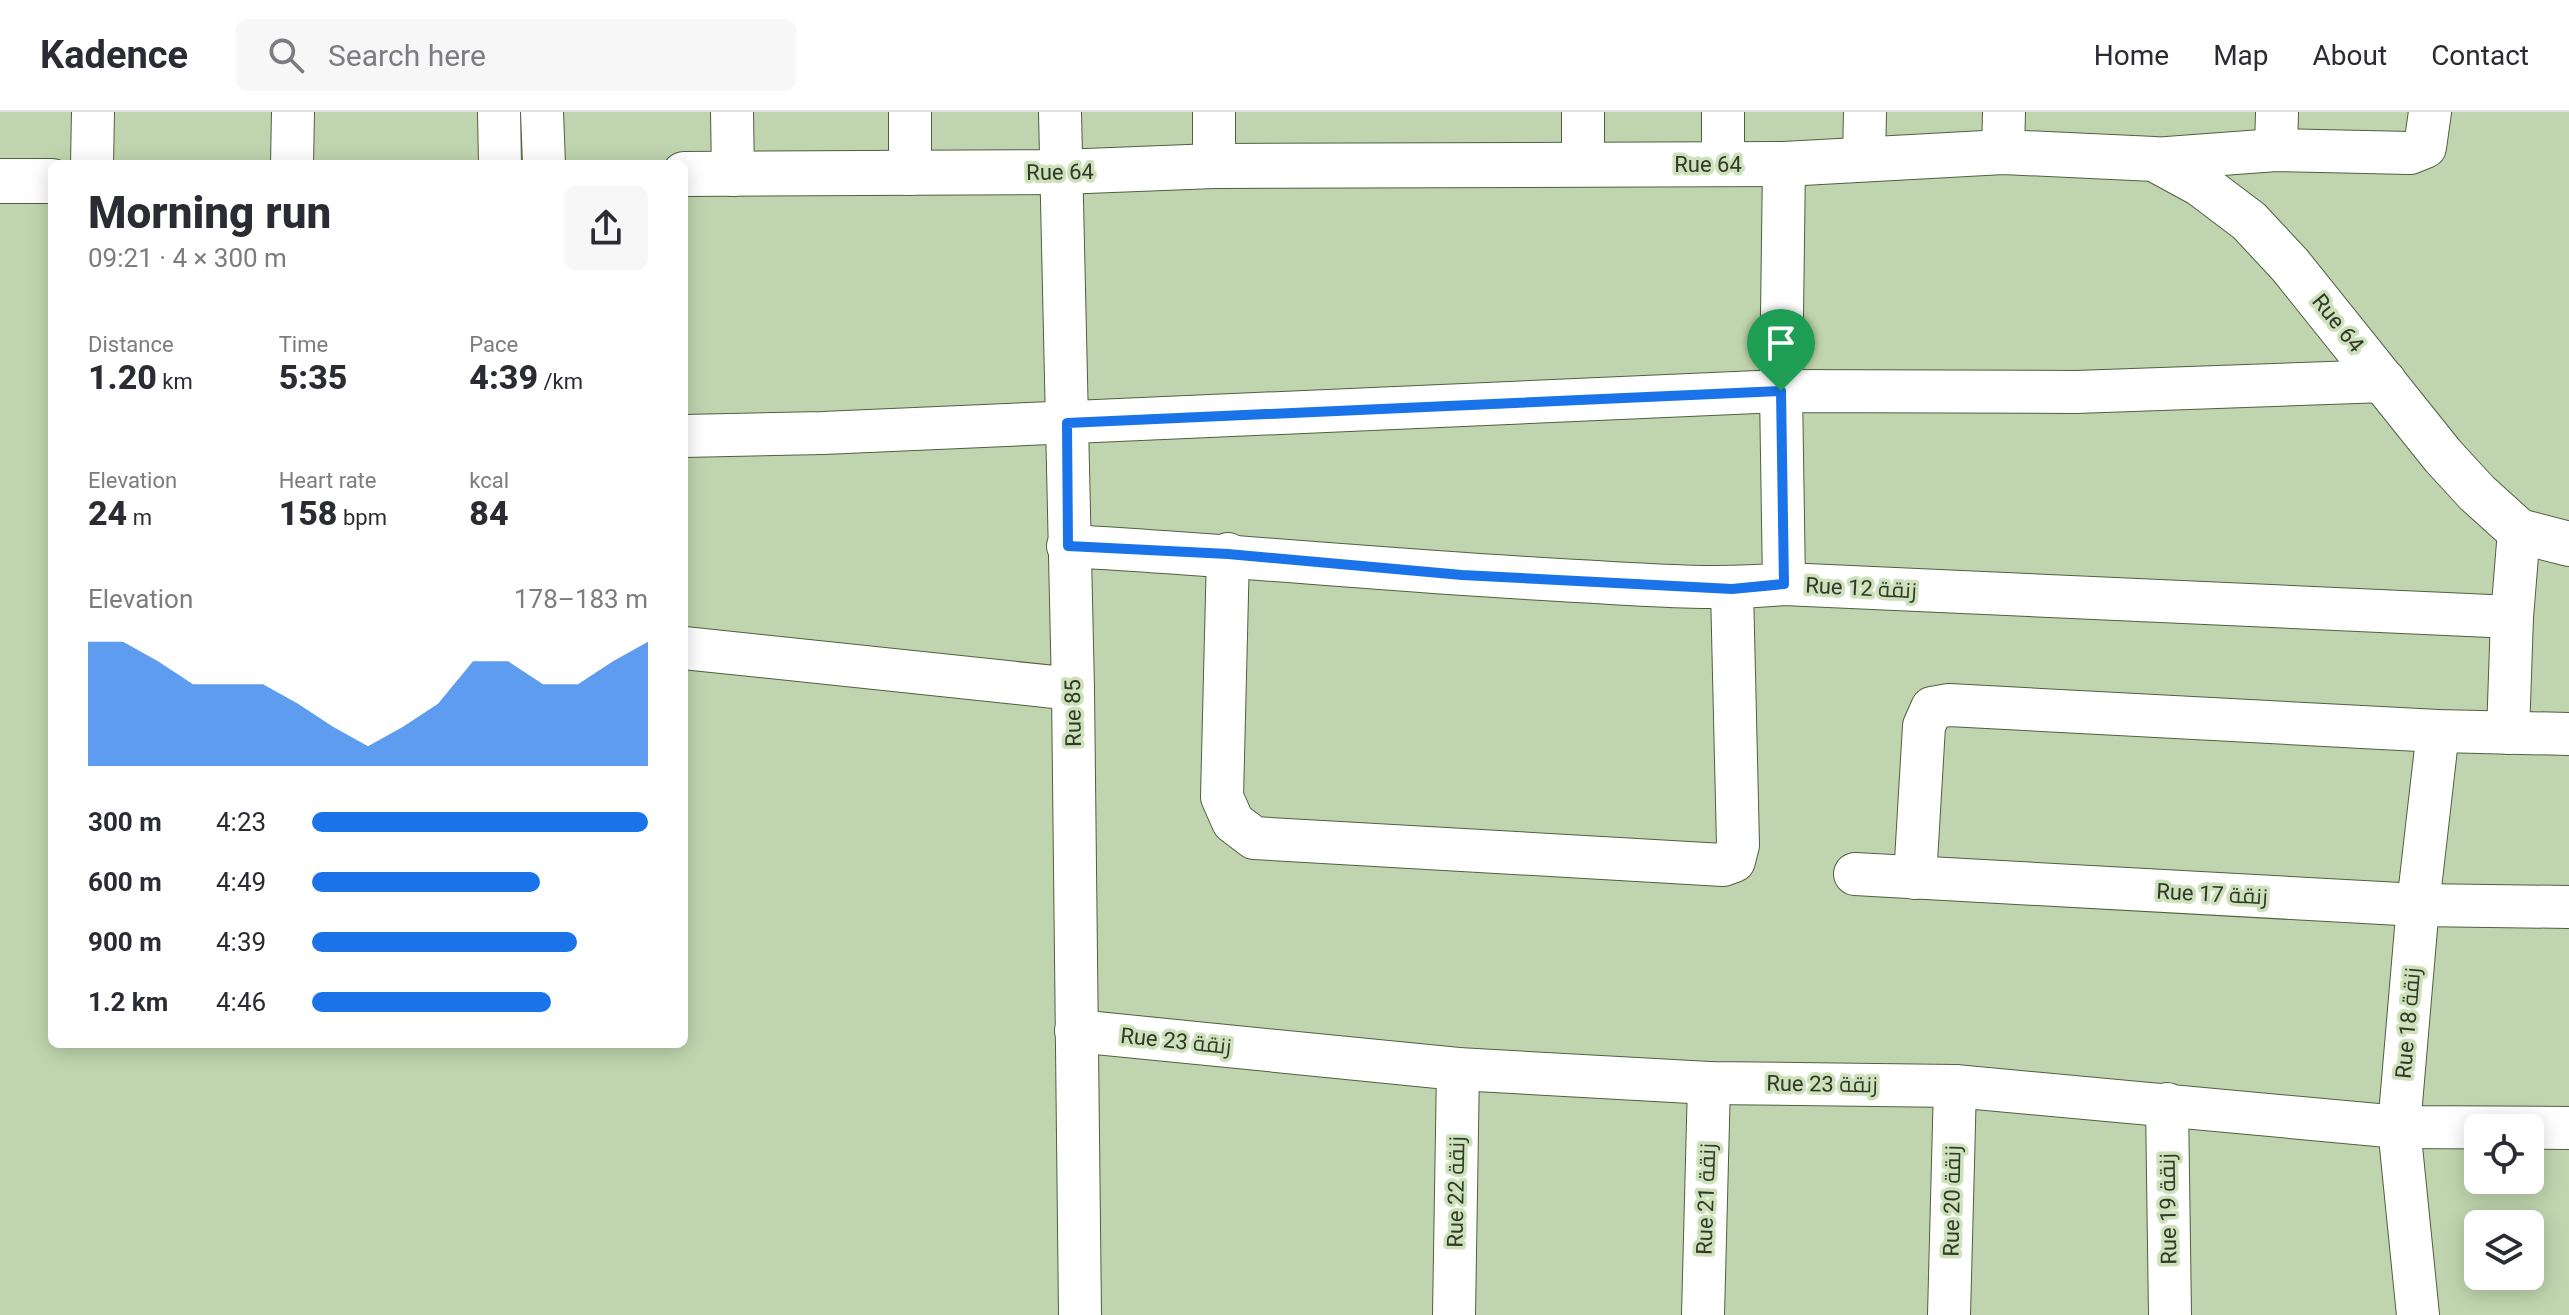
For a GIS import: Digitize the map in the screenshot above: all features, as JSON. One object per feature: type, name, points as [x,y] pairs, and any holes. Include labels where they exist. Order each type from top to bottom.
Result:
[{"type":"street","points":[[92,160],[93,112]]},
{"type":"street","points":[[292,160],[293,112]]},
{"type":"street","points":[[499,112],[500,160]]},
{"type":"street","points":[[542,112],[544,160]]},
{"type":"street","points":[[732,112],[733,175]]},
{"type":"street","points":[[910,112],[910,174]]},
{"type":"street","name":"Rue 85","points":[[1060,112],[1073,689],[1080,1315]]},
{"type":"street","points":[[1214,112],[1214,166]]},
{"type":"street","points":[[1583,112],[1583,164]]},
{"type":"street","points":[[1723,112],[1723,164]]},
{"type":"street","points":[[1864,160],[1865,112]]},
{"type":"street","points":[[2154,159],[2276,131],[2410,153],[2427,129]]},
{"type":"street","name":"Rue 64","points":[[688,174],[1061,172],[1214,166],[1784,164],[1864,160],[2003,132],[2154,159],[2200,184],[2249,221],[2290,265],[2443,456],[2477,493],[2519,531],[2569,544]]},
{"type":"street","points":[[1784,164],[1781,391],[1784,584]]},
{"type":"street","points":[[0,181],[48,181]]},
{"type":"street","points":[[688,436],[1067,423],[1781,391],[2076,392],[2385,381]]},
{"type":"street","points":[[2508,733],[2519,531]]},
{"type":"street","name":"Rue 12 زنقة","points":[[1068,546],[1228,554],[1462,575],[1732,589],[1784,584],[2512,617]]},
{"type":"street","points":[[1228,554],[1222,797],[1233,822],[1254,838],[1723,865],[1734,861],[1738,845],[1732,589]]},
{"type":"street","points":[[688,648],[1073,689]]},
{"type":"street","points":[[1915,878],[1924,726],[1932,708],[1949,705],[2438,731],[2569,734]]},
{"type":"street","name":"Rue 18 زنقة","points":[[2418,1315],[2399,1127],[2418,905],[2438,731]]},
{"type":"street","name":"Rue 17 زنقة","points":[[1855,874],[2418,905],[2569,907]]},
{"type":"street","name":"Rue 23 زنقة","points":[[1076,1031],[1458,1069],[1709,1083],[1955,1086],[2399,1127],[2569,1128]]},
{"type":"street","name":"Rue 22 زنقة","points":[[1454,1315],[1458,1069]]},
{"type":"street","name":"Rue 21 زنقة","points":[[1703,1315],[1709,1083]]},
{"type":"street","name":"Rue 20 زنقة","points":[[1949,1315],[1955,1086]]},
{"type":"street","name":"Rue 19 زنقة","points":[[2167,1104],[2170,1315]]},
{"type":"route","points":[[1781,391],[1784,584],[1732,589],[1462,575],[1228,554],[1068,546],[1067,423],[1781,391]]}]
